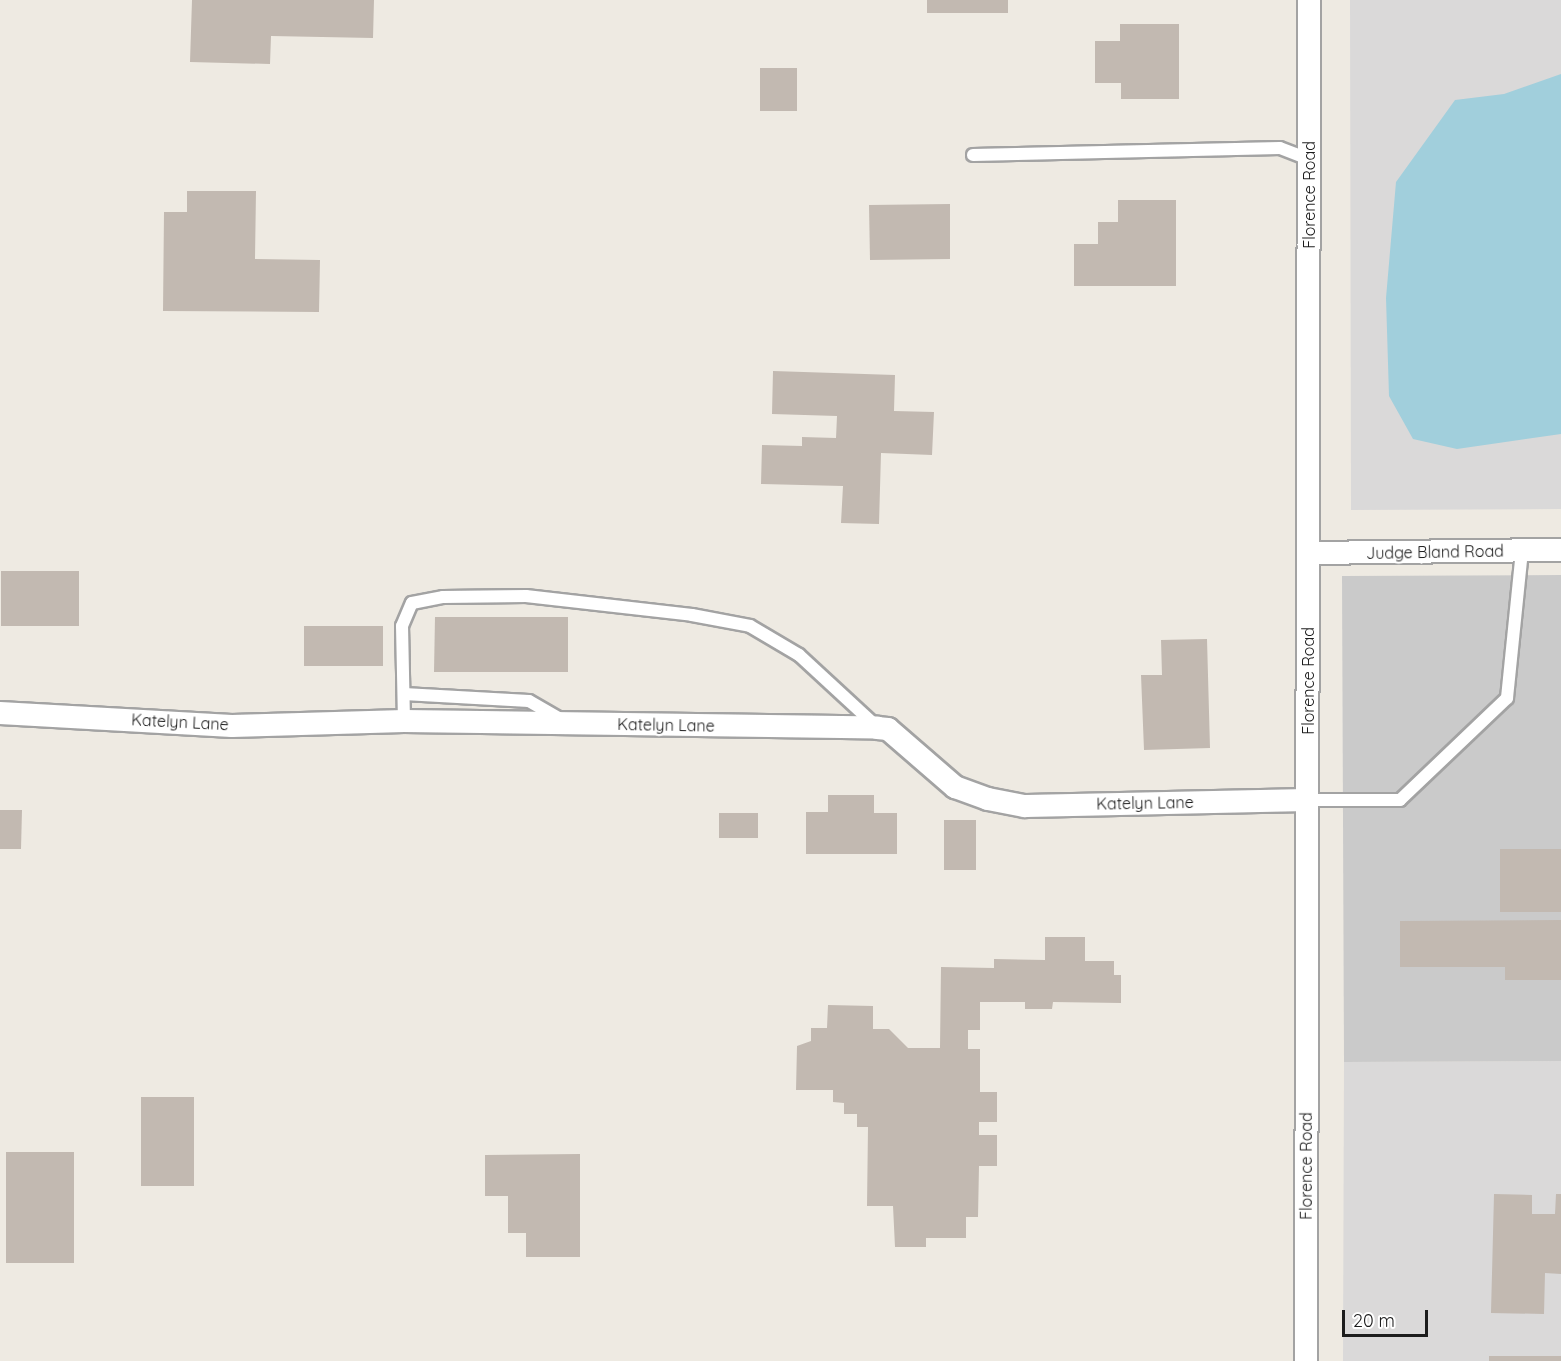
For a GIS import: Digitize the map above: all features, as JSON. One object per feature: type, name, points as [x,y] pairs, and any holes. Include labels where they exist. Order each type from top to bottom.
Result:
[{"type":"street","name":"Florence Road","points":[[1306,1361],[1309,0]]},
{"type":"street","name":"Judge Bland Road","points":[[1309,553],[1561,550]]},
{"type":"street","name":"Katelyn Lane","points":[[0,713],[232,726],[404,721],[877,728],[888,729],[955,787],[988,799],[1016,804],[1308,800]]},
{"type":"lane","points":[[973,155],[1280,148],[1309,159]]},
{"type":"lane","points":[[1308,800],[1400,800],[1507,698],[1522,551]]},
{"type":"lane","points":[[404,721],[402,626],[412,603],[443,597],[526,596],[692,615],[750,626],[799,655],[877,728]]},
{"type":"lane","points":[[404,694],[529,701],[568,724]]},
{"type":"shaded area","points":[[1350,0],[1561,0],[1561,509],[1351,510]]},
{"type":"shaded area","points":[[1561,575],[1561,1061],[1344,1062],[1342,576]]},
{"type":"shaded area","points":[[1561,1061],[1561,1361],[1343,1361],[1344,1062]]},
{"type":"water","points":[[1561,74],[1561,434],[1457,449],[1413,439],[1389,396],[1386,298],[1396,182],[1455,100],[1504,94]]},
{"type":"building","points":[[192,0],[374,0],[373,38],[271,36],[270,64],[190,62]]},
{"type":"building","points":[[927,0],[1008,0],[1008,13],[927,13]]},
{"type":"building","points":[[1120,24],[1179,24],[1179,99],[1121,99],[1121,83],[1095,83],[1095,41],[1120,41]]},
{"type":"building","points":[[760,68],[797,68],[797,111],[760,111]]},
{"type":"building","points":[[187,191],[256,191],[255,259],[320,260],[319,312],[163,311],[164,212],[187,212]]},
{"type":"building","points":[[1118,200],[1176,200],[1176,286],[1074,286],[1074,244],[1098,244],[1098,222],[1118,222]]},
{"type":"building","points":[[950,204],[950,259],[870,260],[869,205]]},
{"type":"building","points":[[773,371],[895,375],[894,411],[934,412],[932,455],[881,453],[879,524],[841,523],[843,486],[761,484],[762,445],[802,446],[802,437],[836,438],[837,416],[772,414]]},
{"type":"building","points":[[1,571],[79,571],[79,626],[1,626]]},
{"type":"building","points":[[435,617],[568,617],[568,672],[434,672]]},
{"type":"building","points":[[304,626],[383,626],[383,666],[304,666]]},
{"type":"building","points":[[1207,639],[1210,748],[1144,750],[1141,675],[1162,675],[1161,640]]},
{"type":"building","points":[[828,795],[874,795],[874,813],[897,813],[897,854],[806,854],[806,812],[828,812]]},
{"type":"building","points":[[0,810],[22,810],[21,849],[0,849]]},
{"type":"building","points":[[719,813],[758,813],[758,838],[719,838]]},
{"type":"building","points":[[944,820],[976,820],[976,870],[944,870]]},
{"type":"building","points":[[1500,849],[1561,849],[1561,912],[1500,912]]},
{"type":"building","points":[[1561,920],[1561,980],[1505,980],[1505,967],[1400,967],[1400,921]]},
{"type":"building","points":[[1045,937],[1085,937],[1085,961],[1114,961],[1114,975],[1121,975],[1121,1003],[1053,1002],[1052,1009],[1025,1009],[1025,1002],[980,1002],[980,1030],[968,1030],[968,1049],[980,1049],[980,1092],[997,1092],[997,1122],[979,1122],[979,1135],[997,1135],[997,1166],[979,1166],[978,1217],[966,1217],[966,1238],[926,1238],[926,1247],[895,1247],[893,1206],[867,1206],[868,1127],[857,1127],[857,1114],[844,1114],[844,1103],[833,1102],[833,1090],[796,1090],[797,1046],[811,1041],[811,1028],[827,1028],[828,1005],[873,1006],[873,1029],[889,1029],[908,1048],[940,1048],[941,967],[994,968],[994,959],[1045,960]]},
{"type":"building","points":[[141,1097],[194,1097],[194,1186],[141,1186]]},
{"type":"building","points":[[6,1152],[74,1152],[74,1263],[6,1263]]},
{"type":"building","points":[[580,1154],[580,1257],[526,1257],[526,1233],[508,1233],[508,1196],[485,1196],[485,1155]]},
{"type":"building","points":[[1494,1194],[1532,1195],[1532,1214],[1555,1214],[1556,1194],[1561,1194],[1561,1274],[1545,1273],[1544,1314],[1491,1313]]},
{"type":"building","points":[[1489,1356],[1561,1356],[1561,1361],[1489,1361]]}]
